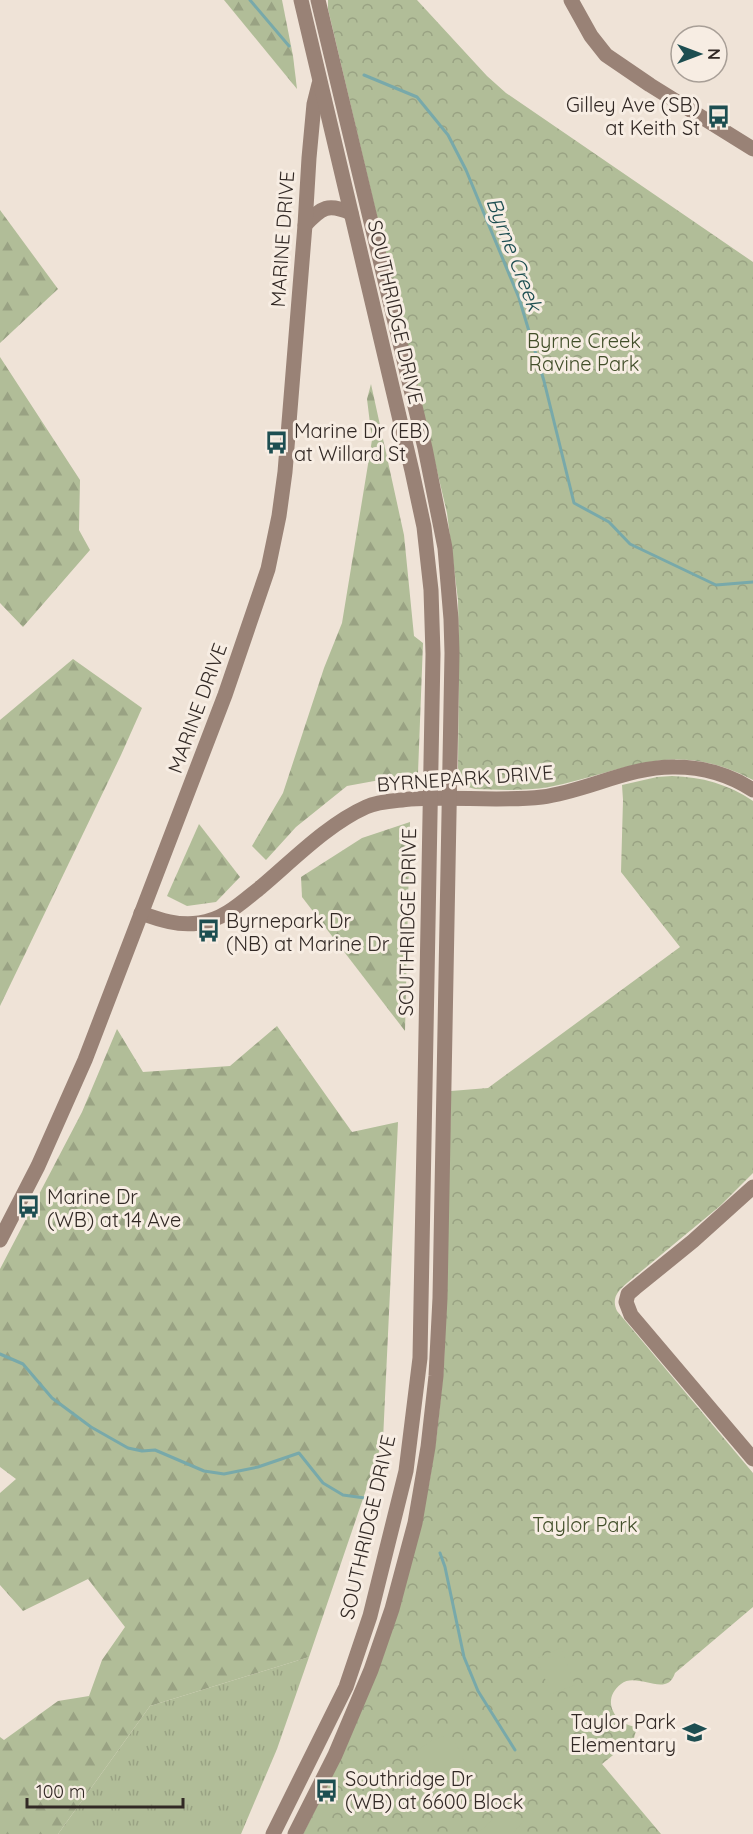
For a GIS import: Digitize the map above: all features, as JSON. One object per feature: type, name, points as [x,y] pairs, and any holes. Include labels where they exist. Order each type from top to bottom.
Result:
[{"type":"main road","name":"SOUTHRIDGE DRIVE","points":[[273,1834],[346,1687],[370,1616],[406,1471],[420,1358],[431,798],[433,633],[431,590],[423,527],[412,471],[300,0]]},
{"type":"main road","points":[[571,0],[591,36],[606,55],[753,149]]},
{"type":"main road","name":"SOUTHRIDGE DRIVE","points":[[295,1834],[335,1755],[371,1670],[392,1609],[415,1523],[428,1447],[436,1376],[440,1299],[452,619],[445,548],[425,448],[321,4]]},
{"type":"main road","name":"MARINE DRIVE","points":[[0,1240],[65,1108],[225,695],[259,598],[274,542],[285,472],[309,158],[314,104],[320,82]]},
{"type":"main road","points":[[305,225],[325,208],[334,207],[351,213]]},
{"type":"main road","name":"BYRNEPARK DRIVE","points":[[141,913],[163,921],[181,924],[199,923],[216,918],[237,906],[345,817],[369,806],[431,798],[544,796],[639,771],[673,767],[712,772],[738,781],[753,790]]},
{"type":"main road","points":[[753,1187],[693,1241],[628,1294],[626,1302],[631,1315],[753,1459]]},
{"type":"green space","points":[[224,0],[282,0],[297,89]]},
{"type":"green space","name":"Byrne Creek Ravine Park","points":[[328,0],[417,0],[487,76],[506,93],[753,262],[753,780],[725,768],[698,761],[674,760],[627,767],[540,788],[475,789],[463,783],[458,768],[458,600],[447,513],[328,9]]},
{"type":"green space","points":[[0,210],[58,289],[0,343]]},
{"type":"green space","points":[[0,357],[80,480],[79,530],[90,550],[23,627],[0,603]]},
{"type":"green space","points":[[371,384],[404,535],[414,636],[423,643],[418,773],[347,786],[296,827],[266,860],[252,846],[283,793],[324,668],[342,623],[372,440],[367,399]]},
{"type":"green space","points":[[73,659],[142,708],[0,1006],[0,720]]},
{"type":"green space","name":"Taylor Park","points":[[672,776],[714,783],[734,790],[753,801],[753,1173],[720,1206],[624,1286],[616,1295],[615,1306],[753,1473],[753,1607],[665,1684],[628,1681],[615,1690],[612,1697],[611,1704],[617,1717],[622,1722],[637,1727],[634,1738],[602,1764],[661,1834],[303,1834],[340,1760],[383,1657],[429,1484],[444,1365],[451,1091],[488,1088],[680,947],[621,872],[622,785]]},
{"type":"green space","points":[[410,822],[405,1031],[302,897],[301,877],[362,838]]},
{"type":"green space","points":[[199,824],[240,877],[216,902],[187,906],[167,896]]},
{"type":"green space","points":[[277,1026],[352,1132],[398,1122],[383,1440],[309,1657],[150,1706],[58,1834],[0,1834],[0,1737],[4,1740],[58,1701],[89,1696],[102,1660],[125,1627],[88,1579],[23,1611],[0,1585],[0,1493],[16,1479],[0,1467],[0,1269],[82,1112],[117,1029],[143,1072],[230,1066]]},
{"type":"green space","points":[[561,1648],[575,1685],[551,1694],[537,1658]]},
{"type":"green space","points":[[309,1657],[277,1749],[241,1834],[58,1834],[150,1706]]},
{"type":"green space","points":[[444,1736],[450,1736],[459,1749],[465,1769],[464,1782],[449,1801],[435,1809],[421,1811],[407,1806],[402,1783],[408,1762],[423,1747]]},
{"type":"green space","points":[[507,1805],[524,1821],[512,1834],[477,1834]]},
{"type":"waterway","name":"Byrne Creek","points":[[250,0],[289,46]]},
{"type":"waterway","name":"Byrne Creek","points":[[364,75],[417,97],[448,135],[466,170],[519,298],[544,381],[574,503],[609,522],[630,544],[716,585],[753,582]]},
{"type":"waterway","points":[[0,1354],[23,1364],[52,1398],[91,1427],[128,1448],[142,1451],[155,1450],[204,1471],[224,1474],[258,1467],[299,1453],[323,1483],[343,1495],[372,1499]]},
{"type":"waterway","points":[[440,1553],[464,1657],[478,1691],[515,1750]]},
{"type":"place","name":"Gilley Ave (SB) at Keith St","points":[[718,116]]},
{"type":"place","name":"Marine Dr (EB) at Willard St","points":[[276,442]]},
{"type":"place","name":"Byrnepark Dr (NB) at Marine Dr","points":[[208,931]]},
{"type":"place","name":"Marine Dr (WB) at 14 Ave","points":[[29,1207]]},
{"type":"place","name":"Taylor Park Elementary","points":[[694,1733]]},
{"type":"place","name":"Southridge Dr (WB) at 6600 Block","points":[[327,1790]]}]
